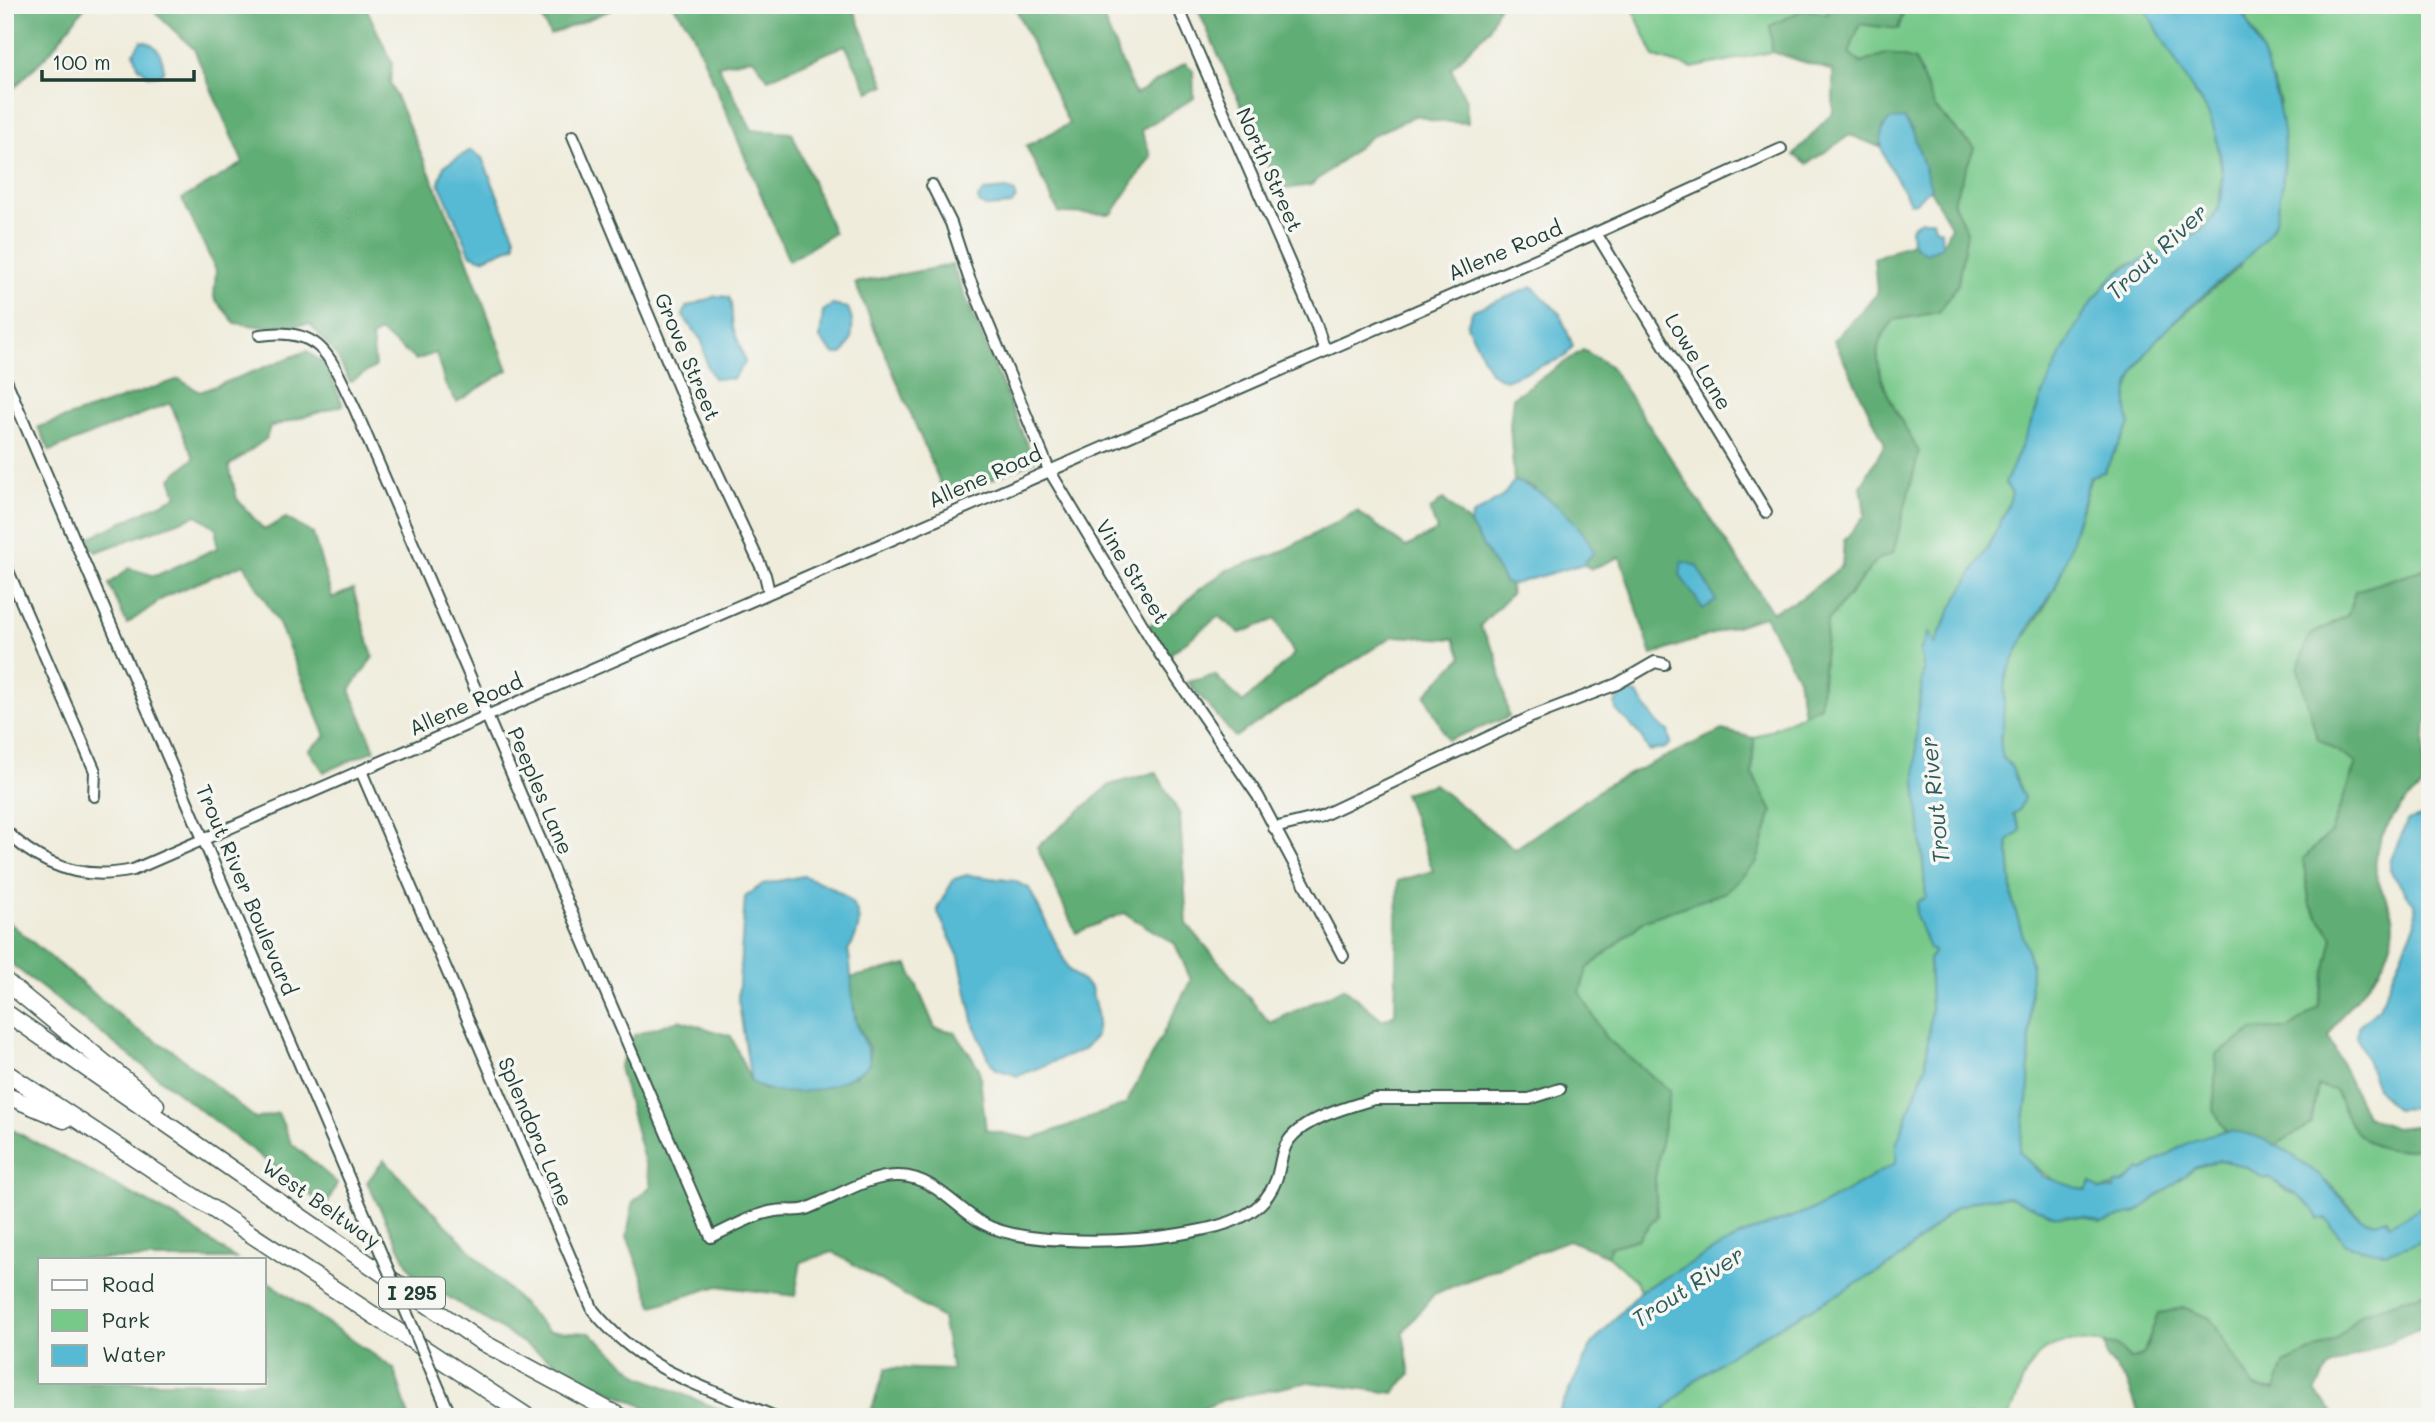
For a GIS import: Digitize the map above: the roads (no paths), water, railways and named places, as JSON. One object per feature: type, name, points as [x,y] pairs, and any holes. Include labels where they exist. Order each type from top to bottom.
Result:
[{"type":"highway","points":[[5,981],[213,1154]]},
{"type":"highway","name":"West Beltway","points":[[5,1012],[480,1341],[621,1417]]},
{"type":"highway","name":"I 295","points":[[5,1072],[98,1136],[528,1417]]},
{"type":"highway","points":[[5,1095],[98,1136]]},
{"type":"street","name":"North Street","points":[[1177,5],[1315,321],[1325,351]]},
{"type":"street","name":"Grove Street","points":[[573,136],[690,414],[765,575],[769,592]]},
{"type":"street","name":"Allene Road","points":[[5,830],[21,846],[49,864],[82,874],[107,875],[133,870],[1596,233],[1781,149]]},
{"type":"street","name":"Vine Street","points":[[932,185],[951,223],[970,278],[1049,470],[1160,654],[1228,749],[1343,956]]},
{"type":"street","name":"Lowe Lane","points":[[1596,233],[1766,512]]},
{"type":"street","name":"Peeples Lane","points":[[260,335],[288,332],[304,335],[316,341],[331,361],[711,1237],[773,1211],[802,1210],[877,1179],[901,1176]]},
{"type":"street","name":"Trout River Boulevard","points":[[5,378],[451,1417]]},
{"type":"street","points":[[5,564],[95,771],[94,796]]},
{"type":"street","points":[[1274,828],[1319,817],[1531,717],[1617,684],[1655,662],[1664,664]]},
{"type":"street","name":"Splendora Lane","points":[[361,771],[593,1310],[629,1349],[657,1366],[775,1417]]},
{"type":"street","points":[[906,1163],[901,1176],[924,1183],[955,1200],[982,1223],[999,1229],[1078,1241],[1148,1239],[1205,1229],[1245,1217],[1271,1192],[1288,1142],[1298,1130],[1358,1104],[1374,1099],[1529,1099],[1560,1088]]},
{"type":"water","name":"Trout River","points":[[2143,5],[2238,5],[2261,50],[2277,98],[2282,122],[2284,172],[2272,228],[2254,250],[2178,318],[2154,343],[2136,368],[2127,396],[2130,424],[2104,472],[2090,476],[2069,551],[2054,590],[2028,629],[2005,678],[2003,729],[2000,736],[2002,757],[2011,766],[2024,798],[2019,810],[2013,814],[2021,830],[2008,841],[2013,903],[2031,963],[2029,1087],[2019,1152],[2044,1177],[2086,1191],[2091,1182],[2100,1190],[2114,1189],[2115,1184],[2126,1182],[2140,1169],[2143,1171],[2192,1141],[2213,1134],[2238,1132],[2267,1141],[2294,1156],[2318,1175],[2365,1221],[2374,1222],[2386,1218],[2390,1225],[2430,1202],[2430,1238],[2385,1253],[2346,1244],[2326,1219],[2318,1219],[2311,1206],[2297,1195],[2245,1166],[2219,1160],[2194,1168],[2137,1212],[2101,1223],[2085,1217],[2056,1216],[2009,1197],[1984,1198],[1956,1207],[1894,1263],[1740,1348],[1695,1380],[1658,1417],[1556,1417],[1592,1344],[1640,1291],[1742,1235],[1819,1207],[1896,1163],[1896,1145],[1926,1065],[1931,1007],[1929,959],[1934,951],[1929,949],[1916,915],[1917,902],[1926,897],[1916,780],[1916,723],[1924,669],[1920,651],[1929,632],[1935,645],[1995,533],[2012,494],[2005,483],[2049,380],[2089,306],[2118,273],[2197,234],[2209,223],[2218,209],[2221,197],[2222,166],[2209,116]]},
{"type":"water","points":[[141,41],[151,44],[161,55],[164,71],[159,75],[149,76],[138,66],[134,52]]},
{"type":"water","points":[[1904,119],[1913,132],[1931,188],[1916,202],[1910,203],[1887,162],[1881,141],[1889,120]]},
{"type":"water","points":[[471,150],[482,158],[515,237],[515,245],[483,259],[471,255],[439,183],[444,166]]},
{"type":"water","points":[[1006,189],[1015,192],[1016,198],[1011,205],[986,207],[980,204],[978,199],[984,191]]},
{"type":"water","points":[[1921,220],[1933,220],[1935,228],[1941,230],[1942,247],[1925,253],[1912,243],[1911,228]]},
{"type":"water","points":[[1533,287],[1560,314],[1573,346],[1565,357],[1505,380],[1490,372],[1467,325],[1473,310]]},
{"type":"water","points":[[716,296],[729,297],[733,326],[745,363],[733,379],[714,378],[707,366],[702,341],[683,316],[686,307]]},
{"type":"water","points":[[832,305],[848,308],[852,320],[851,338],[842,354],[834,354],[820,339],[823,311]]},
{"type":"water","points":[[1514,481],[1550,500],[1571,519],[1594,552],[1583,564],[1510,585],[1505,583],[1470,524],[1472,516],[1503,496]]},
{"type":"water","points":[[1682,561],[1697,566],[1716,601],[1703,609],[1680,575]]},
{"type":"water","points":[[1628,692],[1637,694],[1658,724],[1668,731],[1671,743],[1665,748],[1649,751],[1640,735],[1616,710],[1615,703],[1621,695]]},
{"type":"water","points":[[2430,814],[2430,1104],[2419,1113],[2416,1108],[2395,1109],[2378,1090],[2357,1036],[2358,1026],[2379,1008],[2416,922],[2415,905],[2390,871],[2390,862],[2407,821]]},
{"type":"water","points":[[967,875],[1014,881],[1029,888],[1069,970],[1091,988],[1098,1018],[1096,1036],[1083,1050],[1018,1076],[996,1069],[991,1063],[974,1025],[959,957],[938,913],[938,907],[954,879]]},
{"type":"water","points":[[803,876],[842,894],[857,912],[859,923],[848,950],[854,1013],[870,1064],[858,1073],[828,1086],[780,1092],[751,1082],[738,998],[745,897],[763,884]]}]
